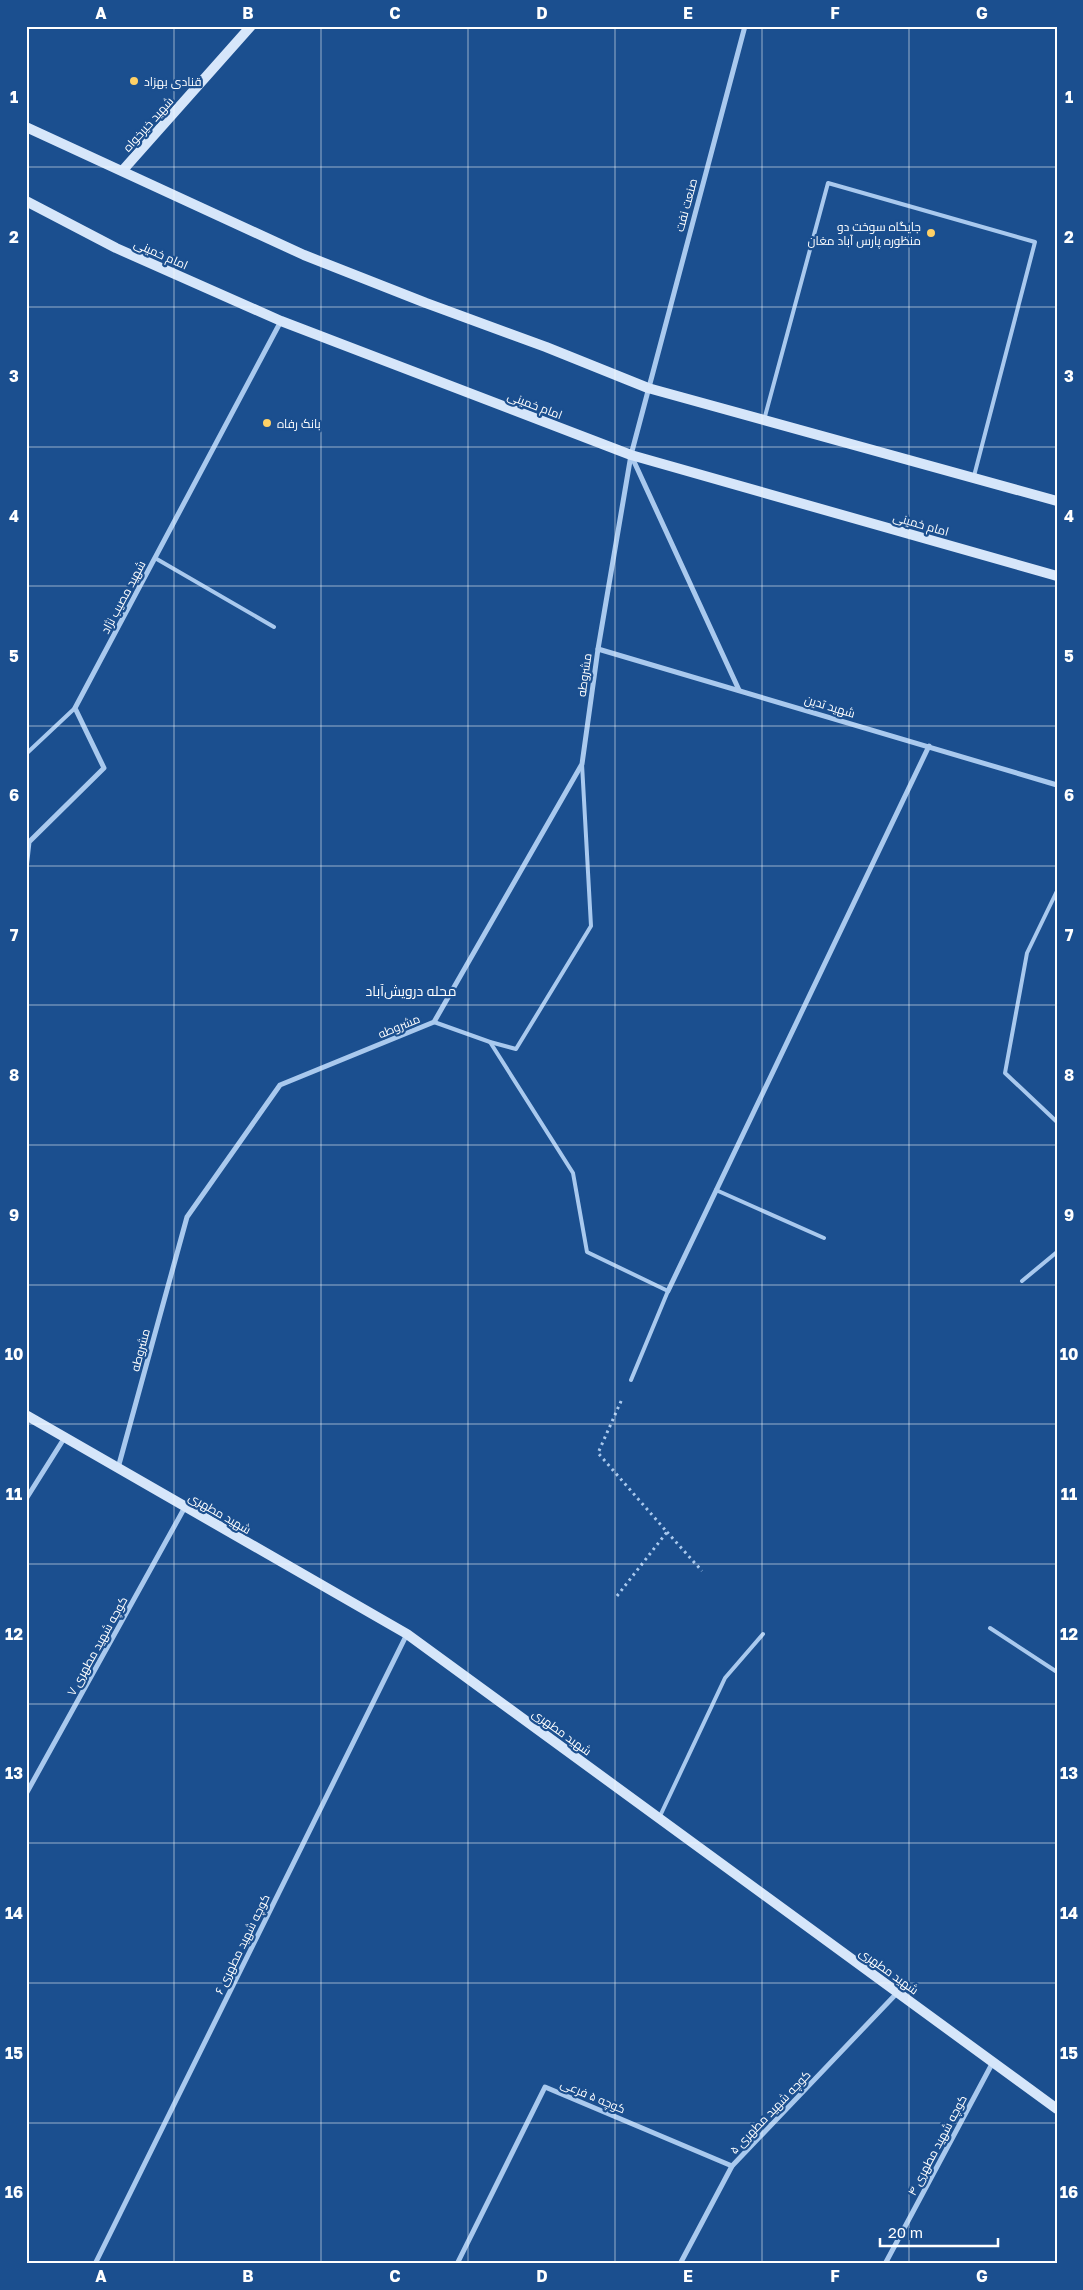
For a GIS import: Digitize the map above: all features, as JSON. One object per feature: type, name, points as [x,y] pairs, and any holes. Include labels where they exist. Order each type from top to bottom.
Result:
[{"type":"main road","name":"شهید خیرخواه","points":[[123,170],[251,26]]},
{"type":"main road","points":[[26,127],[123,170],[304,255],[426,304],[546,347],[648,388],[1057,501]]},
{"type":"main road","name":"امام خمینی","points":[[26,201],[116,248],[281,320],[631,455],[1057,576]]},
{"type":"main road","name":"شهید مطهری","points":[[26,1415],[407,1634],[1057,2109]]},
{"type":"street","name":"صنعت نفت","points":[[631,455],[744,26]]},
{"type":"street","name":"شهید مصیب نژاد","points":[[75,708],[281,320]]},
{"type":"street","name":"مشروطه","points":[[118,1468],[188,1217],[280,1085],[434,1022],[582,764],[598,648],[631,455]]},
{"type":"street","points":[[631,455],[740,690]]},
{"type":"street","name":"شهید تدین","points":[[598,648],[1057,785]]},
{"type":"street","points":[[26,869],[29,842],[104,768],[75,708]]},
{"type":"street","points":[[668,1291],[929,746]]},
{"type":"street","points":[[26,1499],[65,1437]]},
{"type":"street","name":"کوچه شهید مطهری ۷","points":[[26,1794],[185,1507]]},
{"type":"street","name":"کوچه شهید مطهری ۶","points":[[95,2264],[407,1634]]},
{"type":"street","name":"کوچه شهید مطهری ۵","points":[[680,2264],[732,2166],[898,1992]]},
{"type":"street","name":"کوچه شهید مطهری ۴","points":[[885,2264],[993,2062]]},
{"type":"street","name":"کوچه ۵ فرعی","points":[[457,2264],[545,2086],[732,2166]]},
{"type":"lane","points":[[764,420],[828,183],[1035,242],[974,478]]},
{"type":"lane","points":[[155,558],[274,627]]},
{"type":"lane","points":[[26,754],[75,708]]},
{"type":"lane","points":[[434,1022],[516,1049],[591,926],[582,764]]},
{"type":"lane","points":[[1057,891],[1027,953],[1005,1073],[1057,1122]]},
{"type":"lane","points":[[490,1042],[573,1173],[587,1252],[668,1291],[631,1380]]},
{"type":"lane","points":[[716,1190],[824,1238]]},
{"type":"lane","points":[[1022,1281],[1057,1252]]},
{"type":"lane","points":[[990,1628],[1057,1672]]},
{"type":"lane","points":[[659,1818],[725,1678],[762,1634]]},
{"type":"path","points":[[631,1380],[598,1453],[702,1571]]},
{"type":"path","points":[[617,1596],[668,1532]]},
{"type":"place","name":"قنادی بهزاد","points":[[134,81]]},
{"type":"place","name":"جایگاه سوخت دو منظوره پارس آباد مغان","points":[[931,233]]},
{"type":"place","name":"بانک رفاه","points":[[267,423]]},
{"type":"district","name":"محله درویش‌آباد","points":[[411,990]]}]
